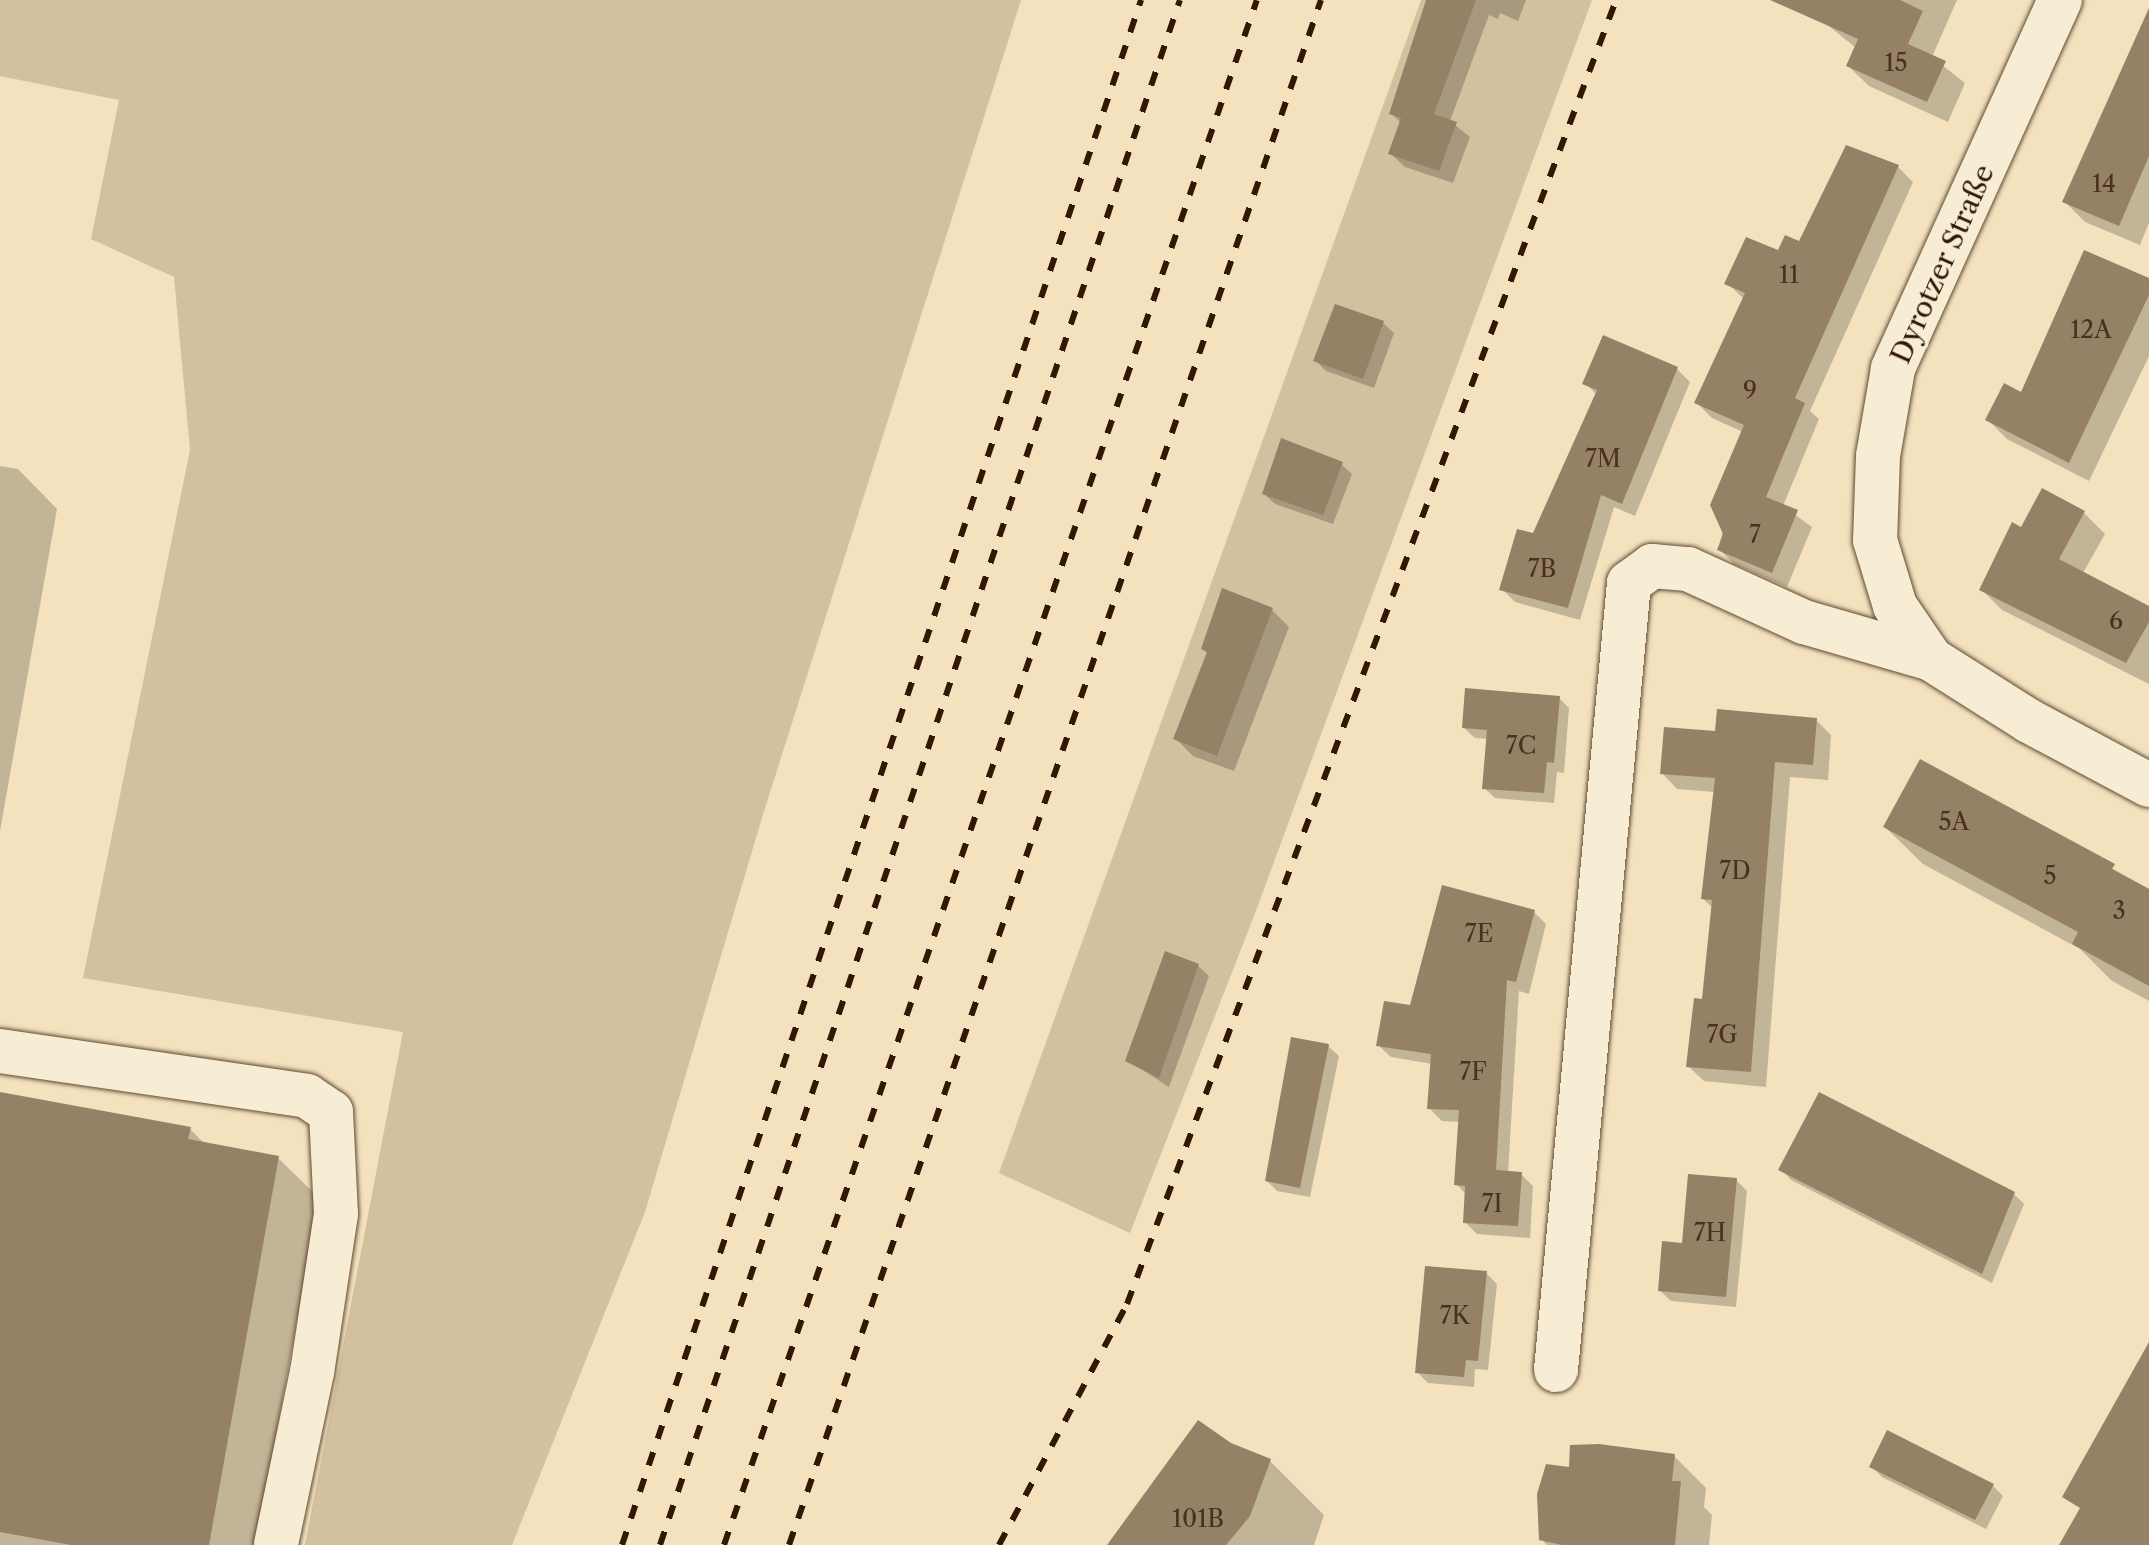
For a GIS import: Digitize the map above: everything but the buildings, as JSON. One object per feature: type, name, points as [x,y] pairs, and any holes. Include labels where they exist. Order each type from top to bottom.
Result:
[{"type":"street","name":"Dyrotzer Straße","points":[[2060,0],[1893,369],[1878,456],[1875,540],[1895,606],[1931,659],[2029,721],[2149,785]]},
{"type":"street","points":[[1556,1370],[1629,583],[1652,566],[1688,569],[1804,622],[1931,659]]},
{"type":"street","points":[[0,1051],[307,1096],[331,1112],[336,1214],[312,1372],[276,1545]]},
{"type":"shaded area","points":[[0,0],[1021,0],[761,821],[645,1212],[512,1545],[305,1545],[403,1032],[83,978],[190,450],[174,277],[91,239],[119,100],[0,76]]},
{"type":"shaded area","points":[[1421,0],[1592,0],[1254,916],[1130,1233],[999,1173]]},
{"type":"railway","points":[[622,1545],[1141,0]]},
{"type":"railway","points":[[660,1545],[1180,0]]},
{"type":"railway","points":[[724,1545],[1257,0]]},
{"type":"railway","points":[[789,1545],[1321,0]]},
{"type":"railway","points":[[999,1545],[1127,1304],[1616,0]]}]
